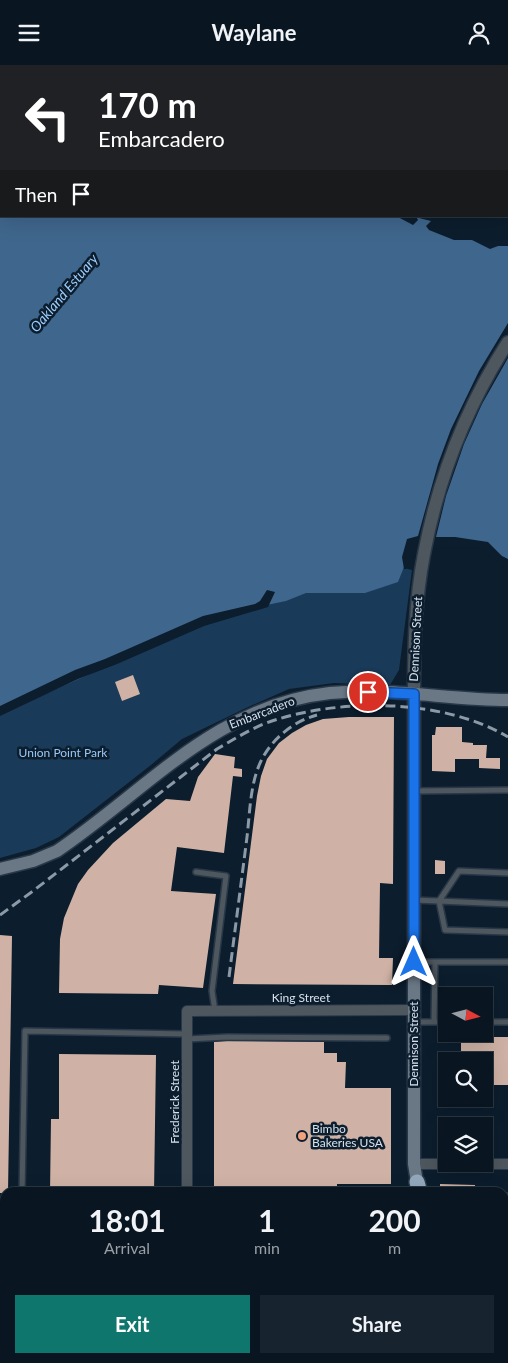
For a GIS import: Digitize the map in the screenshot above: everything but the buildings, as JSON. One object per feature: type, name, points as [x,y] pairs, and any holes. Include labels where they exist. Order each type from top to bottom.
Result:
[{"type":"main road","name":"Embarcadero","points":[[0,869],[33,861],[57,851],[191,748],[213,733],[250,715],[305,697],[332,693],[414,694],[508,701]]},
{"type":"main road","name":"Dennison Street","points":[[414,694],[414,1163],[416,1187]]},
{"type":"street","name":"Dennison Street","points":[[414,694],[415,631],[419,588],[432,519],[454,449],[483,384],[508,342]]},
{"type":"street","name":"King Street","points":[[187,1011],[414,1016]]},
{"type":"street","name":"Frederick Street","points":[[187,1011],[187,1187]]},
{"type":"street","points":[[414,1163],[508,1165]]},
{"type":"lane","points":[[414,791],[508,790]]},
{"type":"lane","points":[[508,873],[459,871],[439,901],[444,930],[508,933]]},
{"type":"lane","points":[[196,872],[226,876],[212,991],[215,1011]]},
{"type":"lane","points":[[414,901],[508,904]]},
{"type":"lane","points":[[414,962],[508,962]]},
{"type":"lane","points":[[434,962],[434,1022]]},
{"type":"lane","points":[[414,1016],[438,1022]]},
{"type":"lane","points":[[493,1022],[508,1022]]},
{"type":"lane","points":[[22,1187],[24,1031],[228,1037],[387,1038]]},
{"type":"green space","name":"Union Point Park","points":[[404,568],[412,570],[399,670],[390,685],[334,683],[289,689],[246,708],[182,739],[59,837],[36,848],[0,858],[0,714],[265,584]]},
{"type":"water","name":"Oakland Estuary","points":[[0,217],[415,217],[431,221],[426,226],[429,230],[454,240],[472,240],[490,249],[498,246],[508,246],[508,566],[481,546],[431,546],[408,557],[398,582],[365,593],[306,593],[286,601],[262,606],[203,624],[0,714]]},
{"type":"pier","points":[[398,217],[416,217],[418,220],[413,225]]},
{"type":"pier","points":[[508,323],[508,358],[482,404],[464,444],[446,496],[436,537],[455,537],[488,542],[502,556],[508,559],[508,569],[480,549],[431,548],[410,559],[406,569],[404,569],[402,557],[407,539],[418,536],[438,464],[451,429],[479,371]]},
{"type":"pier","points":[[267,590],[275,592],[268,607],[204,626],[78,679],[0,716],[0,706],[75,670],[105,659],[203,616],[255,604],[260,601]]},
{"type":"railway","points":[[0,915],[217,749],[275,720],[332,708],[394,706],[425,709],[454,715],[482,724],[508,737]]},
{"type":"railway","points":[[229,977],[251,797],[258,768],[267,751],[278,737],[300,721],[317,715]]},
{"type":"place","name":"Bimbo Bakeries USA","points":[[302,1136]]},
{"type":"route","points":[[368,692],[414,694],[414,962]]}]
